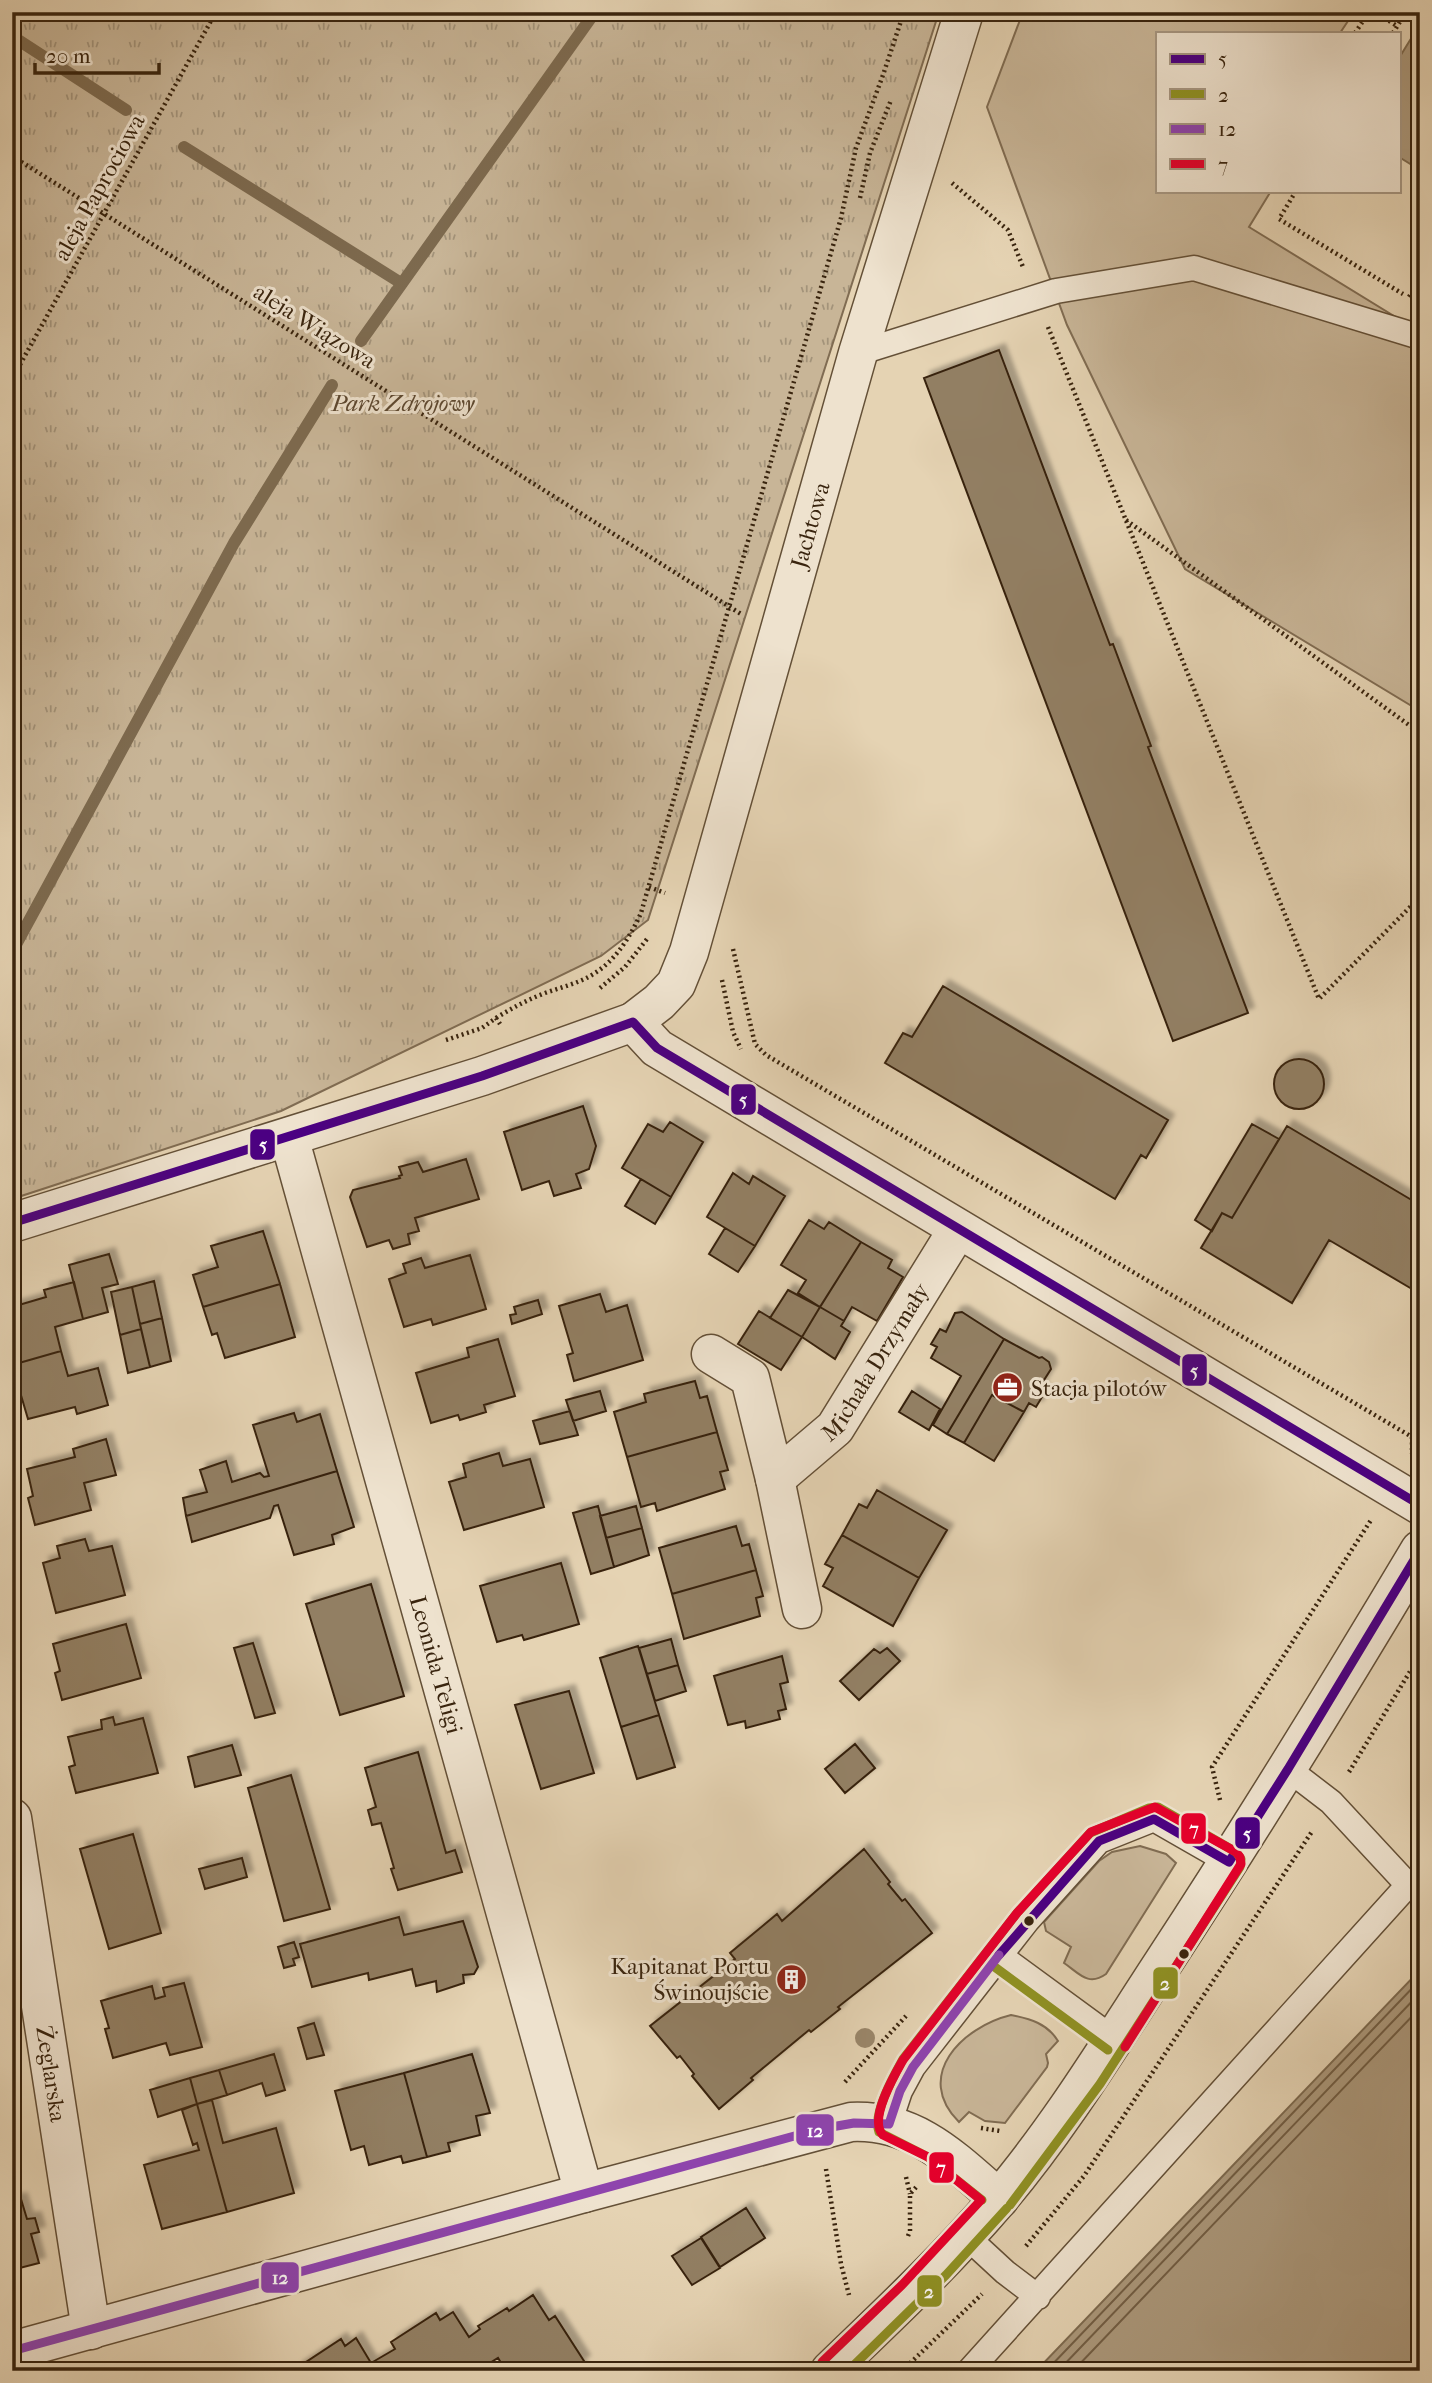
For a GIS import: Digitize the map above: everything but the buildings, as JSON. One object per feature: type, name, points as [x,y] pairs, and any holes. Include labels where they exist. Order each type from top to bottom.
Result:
[{"type":"street","name":"Jachtowa","points":[[12,1223],[492,1072],[633,1022],[659,1002],[676,984],[702,905],[858,353],[964,12]]},
{"type":"street","points":[[633,1022],[657,1048],[1420,1505]]},
{"type":"street","name":"Leonida Teligi","points":[[289,1137],[584,2193]]},
{"type":"street","name":"Michała Drzymały","points":[[775,1479],[835,1428],[958,1229]]},
{"type":"street","points":[[711,1354],[750,1378],[775,1479],[802,1609]]},
{"type":"street","points":[[830,2371],[911,2294],[966,2236],[999,2199],[1066,2111],[1115,2040],[1288,1769],[1420,1550]]},
{"type":"street","name":"Żeglarska","points":[[12,1818],[91,2330]]},
{"type":"street","points":[[12,2351],[852,2122],[889,2124],[916,2135],[947,2154],[999,2199]]},
{"type":"lane","points":[[858,353],[1056,291],[1194,268],[1420,337]]},
{"type":"lane","points":[[969,2371],[1408,1885],[1331,1802],[1288,1769]]},
{"type":"lane","points":[[889,2124],[900,2091],[913,2067],[999,1955],[1099,1840],[1154,1819],[1229,1862]]},
{"type":"lane","points":[[999,1955],[1115,2040]]},
{"type":"lane","points":[[966,2236],[1005,2272],[1038,2297]]},
{"type":"path","name":"aleja Paprociowa","points":[[12,379],[216,12]]},
{"type":"path","points":[[496,1018],[520,1003],[596,973],[632,932],[641,913],[841,218],[856,148],[884,75],[904,12]]},
{"type":"path","points":[[1356,32],[1369,12]]},
{"type":"path","points":[[1375,12],[1397,26]]},
{"type":"path","points":[[1394,32],[1406,12]]},
{"type":"path","name":"aleja Wiązowa","points":[[12,156],[743,615],[781,629]]},
{"type":"path","points":[[1295,192],[1279,219],[1409,298],[1420,279]]},
{"type":"path","points":[[1420,733],[1125,520],[1319,999],[1420,897]]},
{"type":"path","points":[[649,887],[702,905]]},
{"type":"path","points":[[732,943],[755,1044],[766,1055],[1412,1437],[1412,1448],[1420,1448]]},
{"type":"path","points":[[1220,1802],[1212,1767],[1371,1519]]},
{"type":"path","points":[[1331,1802],[1420,1655]]},
{"type":"path","points":[[825,2158],[841,2264],[850,2298]]},
{"type":"path","points":[[905,2241],[910,2231],[910,2194],[923,2179]]},
{"type":"green space","name":"Park Zdrojowy","points":[[12,12],[939,12],[648,920],[601,956],[281,1111],[12,1199]]},
{"type":"green space","points":[[1023,12],[1354,12],[1341,32],[1156,32],[1156,192],[1270,192],[1249,227],[1420,332],[1420,711],[1185,569],[1067,325],[987,107]]},
{"type":"green space","points":[[1140,1846],[1166,1854],[1176,1863],[1106,1974],[1094,1979],[1084,1977],[1064,1963],[1071,1947],[1046,1931],[1044,1922],[1099,1861],[1112,1852]]},
{"type":"green space","points":[[1011,2015],[1031,2020],[1054,2035],[1058,2041],[1046,2054],[1047,2067],[1005,2123],[985,2121],[969,2112],[959,2122],[946,2105],[941,2088],[942,2071],[949,2056],[976,2030]]},
{"type":"water","points":[[1420,24],[1420,170],[1400,158],[1400,56]]},
{"type":"water","points":[[1420,1970],[1420,2371],[1036,2371]]},
{"type":"waterway","points":[[361,341],[595,12]]},
{"type":"waterway","points":[[12,36],[126,110]]},
{"type":"waterway","points":[[184,147],[401,283]]},
{"type":"waterway","points":[[12,952],[234,543],[332,385]]},
{"type":"transit line","name":"5","points":[[12,1223],[482,1076],[633,1022],[657,1048],[1420,1505]]},
{"type":"transit line","name":"5","points":[[999,1955],[1099,1841],[1154,1819],[1229,1862],[1420,1550]]},
{"type":"transit line","name":"7","points":[[822,2362],[902,2285],[981,2200],[928,2157],[883,2135],[879,2128],[880,2109],[903,2060],[1017,1913],[1091,1832],[1155,1807],[1236,1852],[1241,1864],[1125,2047]]},
{"type":"transit line","name":"2","points":[[982,2200],[928,2157],[879,2132],[881,2105],[890,2084],[903,2059],[1017,1913],[1090,1833],[1149,1808],[1158,1807],[1236,1852],[1241,1859],[1240,1867],[1100,2084],[1010,2205]]},
{"type":"transit line","name":"12","points":[[12,2351],[820,2129],[854,2123],[889,2124],[900,2091],[913,2067],[999,1955]]},
{"type":"transit line","name":"2","points":[[992,1965],[1108,2050]]},
{"type":"transit line","name":"2","points":[[848,2371],[946,2275],[1007,2208]]},
{"type":"place","name":"Stacja pilotów","points":[[1008,1388]]},
{"type":"place","name":"Kapitanat Portu Świnoujście","points":[[792,1979]]}]
